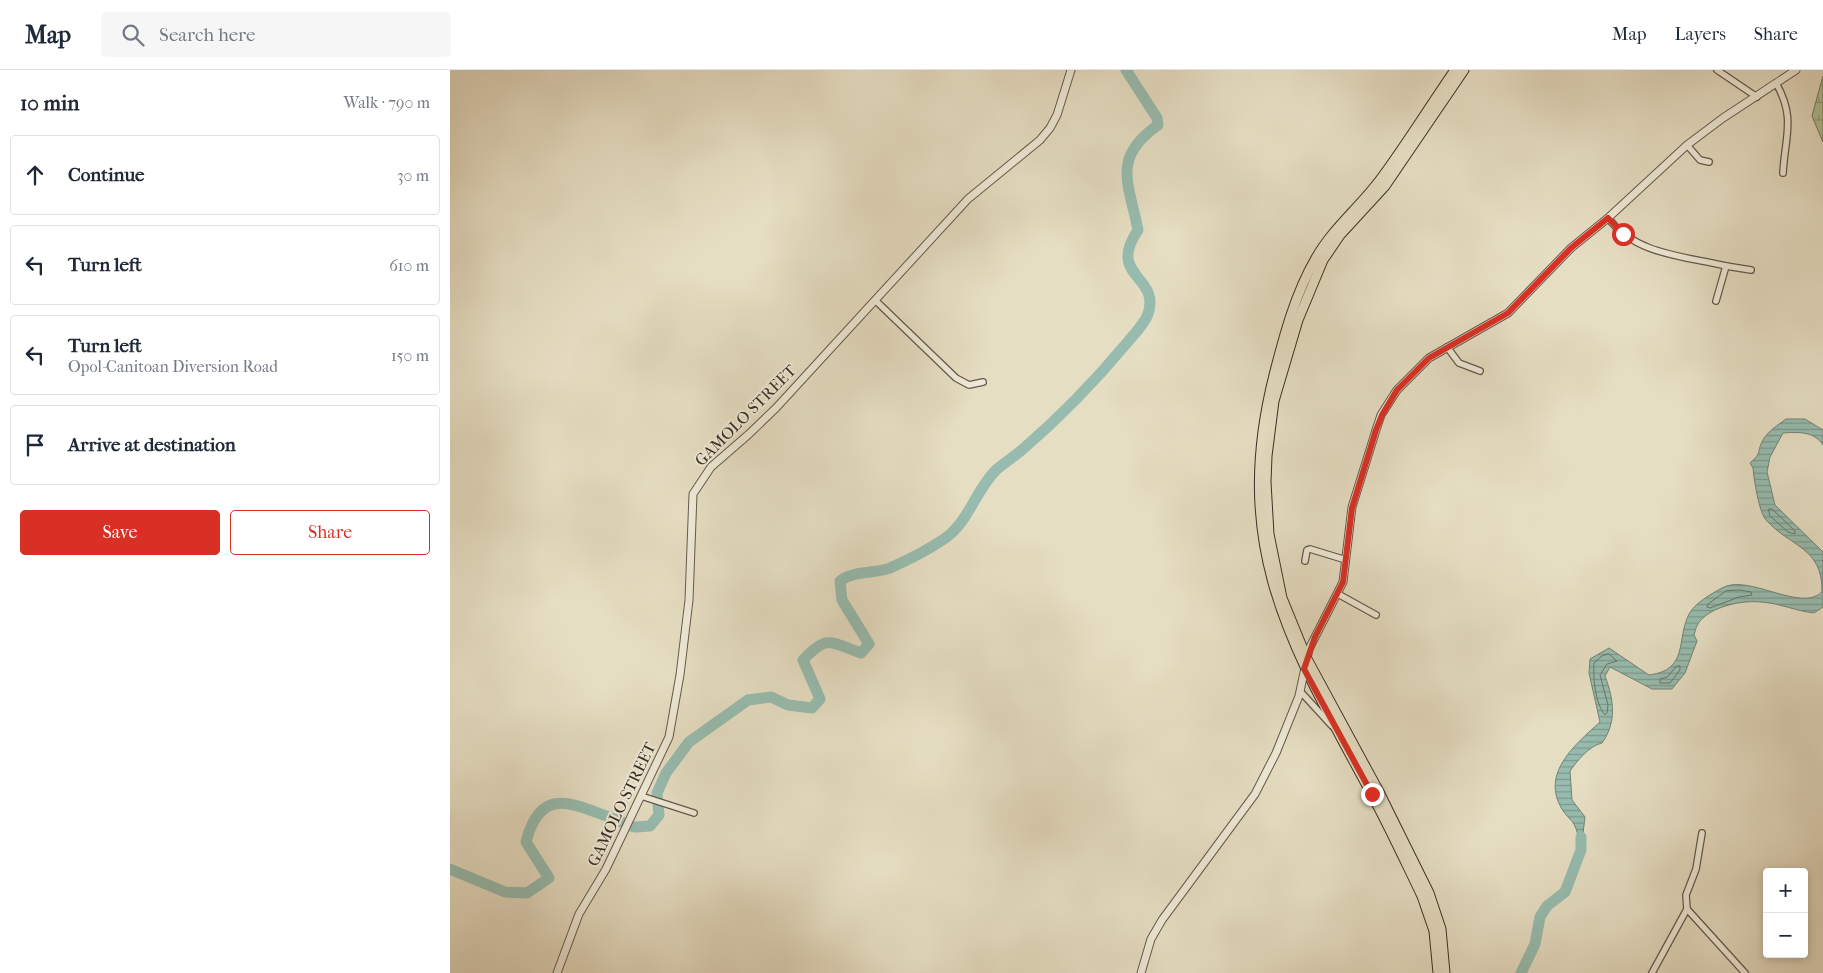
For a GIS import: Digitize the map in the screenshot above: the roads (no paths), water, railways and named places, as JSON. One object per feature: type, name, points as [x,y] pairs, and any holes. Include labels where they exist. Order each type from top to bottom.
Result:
[{"type":"main road","points":[[1445,973],[1444,946],[1434,905],[1378,790],[1340,729],[1328,720],[1304,669],[1301,643],[1268,570],[1259,510],[1258,480],[1262,425],[1284,339],[1309,270],[1327,238],[1379,182],[1455,70]]},
{"type":"main road","points":[[1438,973],[1434,931],[1426,905],[1307,659],[1282,598],[1269,534],[1267,456],[1270,427],[1286,361],[1309,290],[1329,250],[1384,186],[1464,70]]},
{"type":"street","name":"GAMOLO STREET","points":[[557,973],[579,914],[606,868],[669,737],[675,707],[689,600],[693,494],[707,471],[776,408],[976,192],[1040,140],[1057,115],[1071,70]]},
{"type":"street","points":[[1717,70],[1757,96]]},
{"type":"street","points":[[1301,643],[1338,594],[1343,582],[1352,508],[1382,415],[1397,390],[1420,364],[1508,313],[1571,248],[1608,218],[1687,145],[1722,118],[1796,70]]},
{"type":"street","points":[[1776,83],[1785,98],[1788,115],[1783,173]]},
{"type":"street","points":[[1687,145],[1700,160],[1709,162]]},
{"type":"street","points":[[1608,218],[1614,227],[1635,243],[1675,256],[1750,270]]},
{"type":"street","points":[[1716,301],[1726,266]]},
{"type":"street","points":[[875,300],[956,378],[968,385],[983,382]]},
{"type":"street","points":[[1447,347],[1453,358],[1459,363],[1480,371]]},
{"type":"street","points":[[1305,562],[1307,550],[1310,549],[1346,560]]},
{"type":"street","points":[[1338,594],[1376,615]]},
{"type":"street","points":[[1141,973],[1151,939],[1162,920],[1262,782],[1279,746],[1300,691],[1307,659]]},
{"type":"street","points":[[1300,691],[1328,720]]},
{"type":"street","points":[[639,800],[694,813]]},
{"type":"street","points":[[1652,973],[1686,909],[1686,895],[1696,870],[1702,833]]},
{"type":"street","points":[[1686,909],[1746,973]]},
{"type":"water","points":[[1786,419],[1805,419],[1823,430],[1823,445],[1819,440],[1810,435],[1783,433],[1770,457],[1767,472],[1775,505],[1823,552],[1823,607],[1814,613],[1774,604],[1753,602],[1737,603],[1712,611],[1698,624],[1694,635],[1697,641],[1685,673],[1672,689],[1652,689],[1610,667],[1605,676],[1613,711],[1607,735],[1602,743],[1588,751],[1570,771],[1572,800],[1585,817],[1581,850],[1573,822],[1563,811],[1556,796],[1555,783],[1558,771],[1564,760],[1600,722],[1589,673],[1590,659],[1609,648],[1649,675],[1662,672],[1676,660],[1689,614],[1695,606],[1722,588],[1733,585],[1746,585],[1801,598],[1813,597],[1822,592],[1821,577],[1811,557],[1775,529],[1763,516],[1757,496],[1753,468],[1750,463],[1758,454],[1765,437],[1773,428]]},
{"type":"waterway","points":[[450,869],[505,892],[527,893],[549,878],[526,842],[532,824],[540,812],[550,805],[561,803],[573,805],[633,826],[650,826],[659,815],[657,793],[666,773],[689,742],[748,700],[771,697],[788,705],[812,708],[820,699],[803,660],[824,643],[836,644],[861,653],[869,644],[842,600],[840,581],[852,575],[890,568],[931,547],[953,532],[996,470],[1023,449],[1063,412],[1102,372],[1138,330],[1148,314],[1150,301],[1147,291],[1131,267],[1128,257],[1130,246],[1138,230],[1127,172],[1129,160],[1134,149],[1143,137],[1158,125],[1157,118],[1126,70]]},
{"type":"waterway","points":[[1521,973],[1535,944],[1540,917],[1547,906],[1565,892],[1581,850],[1581,837]]}]
